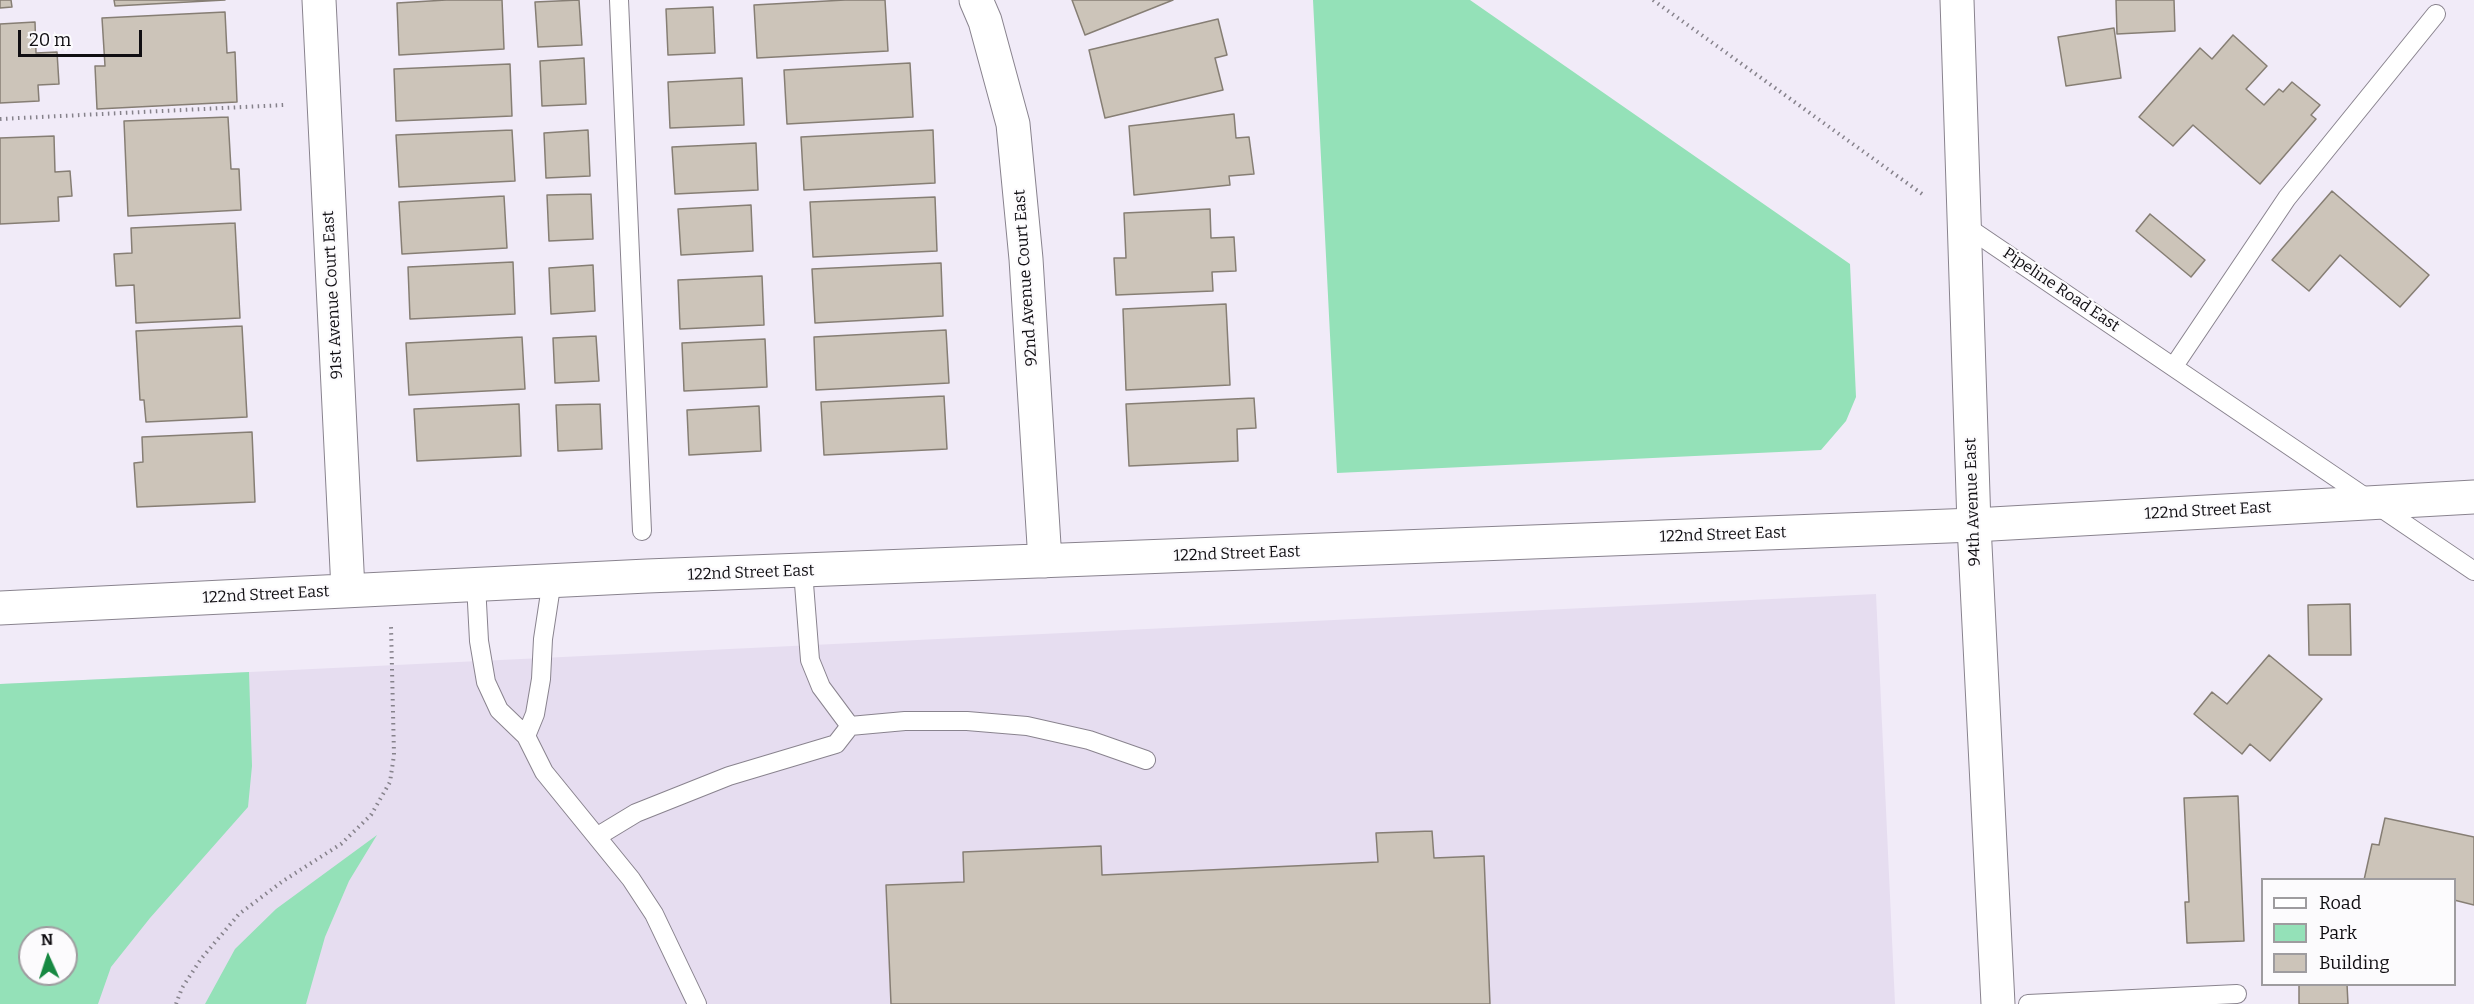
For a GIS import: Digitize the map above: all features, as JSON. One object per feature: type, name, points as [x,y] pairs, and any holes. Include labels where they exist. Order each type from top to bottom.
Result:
[{"type":"street","name":"91st Avenue Court East","points":[[319,0],[348,590]]},
{"type":"street","name":"92nd Avenue Court East","points":[[976,0],[985,21],[1012,124],[1026,259],[1046,561]]},
{"type":"street","name":"94th Avenue East","points":[[1957,0],[1974,525],[1998,1004]]},
{"type":"street","name":"122nd Street East","points":[[0,608],[552,580],[1974,525],[2474,497]]},
{"type":"lane","points":[[620,0],[642,531]]},
{"type":"lane","points":[[2174,366],[2287,198],[2436,14]]},
{"type":"lane","name":"Pipeline Road East","points":[[1964,225],[2474,571]]},
{"type":"lane","points":[[803,571],[810,660],[821,687],[850,726]]},
{"type":"lane","points":[[526,736],[535,714],[541,679],[543,639],[552,580]]},
{"type":"lane","points":[[476,584],[479,641],[486,682],[499,710],[526,736],[544,772],[598,836],[654,914],[697,1004]]},
{"type":"lane","points":[[598,836],[636,813],[729,776],[836,744],[850,726],[905,721],[967,721],[1027,726],[1089,740],[1146,760]]},
{"type":"lane","points":[[2028,1004],[2237,994]]},
{"type":"path","points":[[1653,0],[1964,225]]},
{"type":"path","points":[[0,119],[284,105]]},
{"type":"path","points":[[176,1004],[182,988],[201,959],[239,914],[283,881],[341,844],[371,815],[390,782],[394,755],[391,617]]},
{"type":"shaded area","points":[[1876,594],[1895,1004],[0,1004],[0,684]]},
{"type":"green space","points":[[1313,0],[1470,0],[1850,264],[1856,397],[1846,421],[1821,450],[1337,473]]},
{"type":"green space","points":[[249,672],[252,766],[248,807],[150,918],[111,967],[98,1004],[0,1004],[0,684]]},
{"type":"green space","points":[[377,835],[349,881],[325,937],[306,1004],[205,1004],[235,949],[276,909]]},
{"type":"building","points":[[0,0],[11,0],[12,7],[0,8]]},
{"type":"building","points":[[114,0],[225,0],[115,6]]},
{"type":"building","points":[[502,0],[504,49],[399,55],[397,3]]},
{"type":"building","points":[[579,0],[582,45],[538,47],[535,2]]},
{"type":"building","points":[[885,0],[888,51],[757,58],[754,5]]},
{"type":"building","points":[[1072,0],[1173,0],[1085,35]]},
{"type":"building","points":[[2116,0],[2174,0],[2175,31],[2117,34]]},
{"type":"building","points":[[713,7],[715,53],[668,55],[666,9]]},
{"type":"building","points":[[225,12],[227,53],[235,52],[237,102],[97,109],[95,66],[105,66],[102,18]]},
{"type":"building","points":[[1218,19],[1227,55],[1215,58],[1223,90],[1105,118],[1089,50]]},
{"type":"building","points":[[35,22],[36,53],[57,52],[59,84],[38,85],[39,101],[0,103],[0,24]]},
{"type":"building","points":[[2114,28],[2121,78],[2066,86],[2058,37]]},
{"type":"building","points":[[2233,35],[2267,66],[2246,89],[2264,105],[2279,89],[2283,92],[2292,82],[2320,105],[2311,115],[2316,119],[2260,184],[2193,125],[2173,146],[2139,117],[2200,48],[2212,59]]},
{"type":"building","points":[[584,58],[586,104],[542,106],[540,61]]},
{"type":"building","points":[[910,63],[913,117],[787,124],[784,70]]},
{"type":"building","points":[[510,64],[512,116],[396,121],[394,69]]},
{"type":"building","points":[[742,78],[744,125],[670,128],[668,82]]},
{"type":"building","points":[[1234,114],[1236,138],[1249,137],[1254,174],[1229,176],[1230,185],[1134,195],[1129,126]]},
{"type":"building","points":[[228,117],[231,169],[239,169],[241,210],[128,216],[124,121]]},
{"type":"building","points":[[512,130],[515,181],[399,187],[396,135]]},
{"type":"building","points":[[588,130],[590,176],[546,178],[544,133]]},
{"type":"building","points":[[933,130],[935,183],[804,190],[801,137]]},
{"type":"building","points":[[54,136],[55,172],[70,171],[72,196],[58,197],[59,221],[0,224],[0,138]]},
{"type":"building","points":[[756,143],[758,190],[675,194],[672,147]]},
{"type":"building","points":[[2332,191],[2429,275],[2400,307],[2340,255],[2309,291],[2272,260]]},
{"type":"building","points":[[591,194],[593,239],[549,241],[547,195]]},
{"type":"building","points":[[504,196],[507,248],[402,254],[399,202]]},
{"type":"building","points":[[935,197],[937,251],[813,257],[810,202]]},
{"type":"building","points":[[751,205],[753,251],[681,255],[678,209]]},
{"type":"building","points":[[1210,209],[1211,238],[1234,237],[1236,271],[1212,272],[1213,291],[1116,295],[1114,258],[1126,258],[1124,213]]},
{"type":"building","points":[[2150,214],[2205,260],[2191,277],[2136,231]]},
{"type":"building","points":[[235,223],[240,318],[136,323],[134,285],[116,286],[114,254],[132,253],[131,228]]},
{"type":"building","points":[[513,262],[515,314],[410,319],[408,267]]},
{"type":"building","points":[[941,263],[943,316],[815,323],[812,269]]},
{"type":"building","points":[[593,265],[595,311],[551,314],[549,268]]},
{"type":"building","points":[[762,276],[764,325],[680,329],[678,280]]},
{"type":"building","points":[[1226,304],[1230,385],[1126,390],[1123,309]]},
{"type":"building","points":[[242,326],[247,417],[146,422],[144,400],[140,400],[136,331]]},
{"type":"building","points":[[946,330],[949,383],[816,390],[814,337]]},
{"type":"building","points":[[596,336],[599,381],[555,383],[553,338]]},
{"type":"building","points":[[522,337],[525,389],[409,395],[406,343]]},
{"type":"building","points":[[765,339],[767,387],[684,391],[682,343]]},
{"type":"building","points":[[944,396],[947,449],[824,455],[821,402]]},
{"type":"building","points":[[1254,398],[1256,428],[1237,429],[1238,461],[1129,466],[1126,404]]},
{"type":"building","points":[[519,404],[521,456],[417,461],[414,409]]},
{"type":"building","points":[[600,404],[602,449],[558,451],[556,405]]},
{"type":"building","points":[[759,406],[761,451],[689,455],[687,410]]},
{"type":"building","points":[[252,432],[255,502],[137,507],[134,463],[143,462],[142,437]]},
{"type":"building","points":[[2350,604],[2351,655],[2309,655],[2308,605]]},
{"type":"building","points":[[2269,655],[2322,699],[2270,761],[2250,744],[2242,754],[2194,714],[2212,692],[2227,704]]},
{"type":"building","points":[[2238,796],[2244,941],[2187,943],[2185,902],[2189,902],[2184,798]]},
{"type":"building","points":[[2385,818],[2474,837],[2474,905],[2456,900],[2456,878],[2364,878],[2372,844],[2379,845]]},
{"type":"building","points":[[1432,831],[1434,858],[1484,856],[1490,1004],[891,1004],[886,885],[964,882],[963,852],[1101,846],[1102,875],[1378,862],[1376,833]]},
{"type":"building","points":[[2299,986],[2347,986],[2348,1004],[2299,1004]]}]
